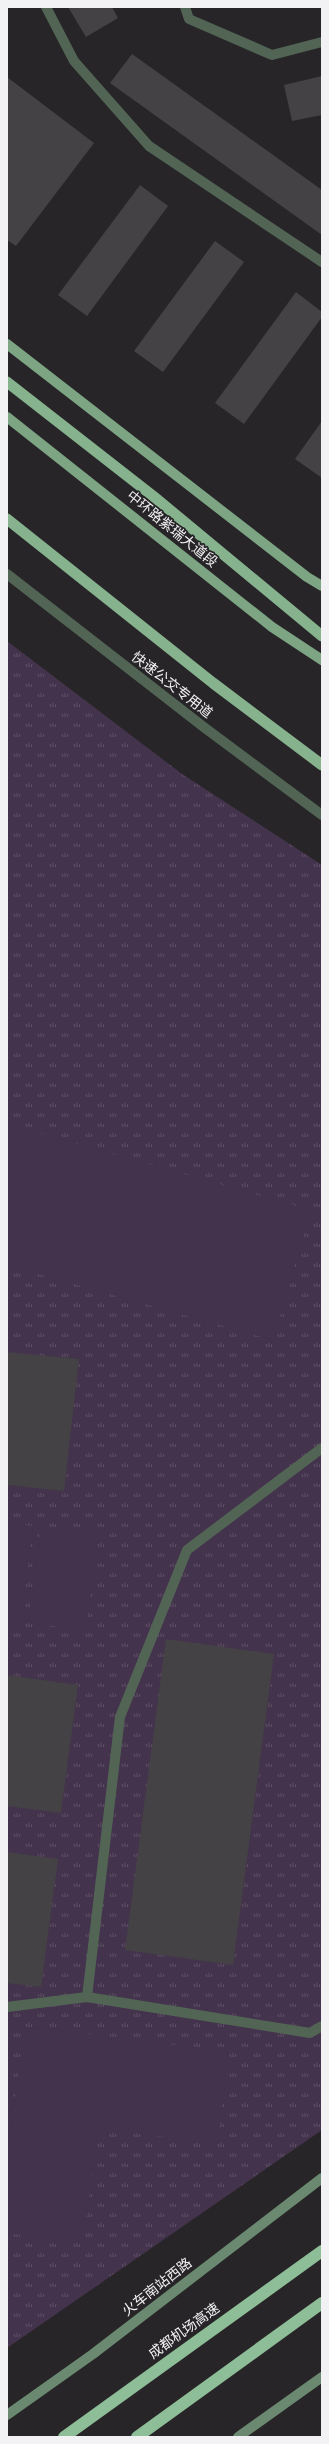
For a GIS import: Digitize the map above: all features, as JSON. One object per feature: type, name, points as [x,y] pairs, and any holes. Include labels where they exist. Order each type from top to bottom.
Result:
[{"type":"highway","points":[[7,382],[153,496],[322,636]]},
{"type":"highway","points":[[7,519],[213,683],[322,765]]},
{"type":"highway","name":"成都机场高速","points":[[64,2437],[322,2251]]},
{"type":"highway","points":[[137,2437],[322,2303]]},
{"type":"main road","points":[[7,344],[301,572],[322,586]]},
{"type":"main road","name":"中环路紫瑞大道段","points":[[7,417],[272,627],[322,660]]},
{"type":"main road","name":"火车南站西路","points":[[7,2415],[93,2354],[322,2178]]},
{"type":"main road","points":[[238,2437],[322,2376]]},
{"type":"street","points":[[46,7],[74,61],[149,146],[322,262]]},
{"type":"street","points":[[185,7],[189,19],[272,55],[322,42]]},
{"type":"street","name":"快速公交专用道","points":[[7,574],[205,728],[322,815]]},
{"type":"street","points":[[87,1997],[120,1717],[187,1550],[322,1448]]},
{"type":"street","points":[[7,2007],[87,1997],[310,2034],[322,2026]]},
{"type":"green space","points":[[7,641],[182,774],[322,865],[322,2130],[7,2348]]},
{"type":"green space","points":[[7,1124],[311,1210],[273,1340],[7,1265]]},
{"type":"green space","points":[[7,1523],[33,1526],[21,1622],[7,1621]]},
{"type":"green space","points":[[41,1527],[98,1534],[86,1630],[28,1623]]},
{"type":"green space","points":[[35,2027],[228,2052],[217,2144],[98,2128],[83,2243],[7,2233],[7,2151],[25,2028]]},
{"type":"building","points":[[68,7],[112,7],[118,18],[86,37]]},
{"type":"building","points":[[132,54],[322,190],[322,235],[110,83]]},
{"type":"building","points":[[322,76],[322,115],[292,121],[284,85]]},
{"type":"building","points":[[7,77],[94,143],[16,246],[7,240]]},
{"type":"building","points":[[140,185],[168,206],[87,316],[58,295]]},
{"type":"building","points":[[215,241],[244,262],[163,372],[134,351]]},
{"type":"building","points":[[296,292],[322,312],[322,317],[244,424],[215,403]]},
{"type":"building","points":[[322,421],[322,478],[295,459]]},
{"type":"building","points":[[7,1352],[79,1359],[64,1491],[7,1485]]},
{"type":"building","points":[[166,1639],[274,1654],[233,1965],[125,1950]]},
{"type":"building","points":[[7,1675],[78,1685],[61,1813],[7,1806]]},
{"type":"building","points":[[7,1852],[58,1859],[41,1987],[7,1983]]}]
